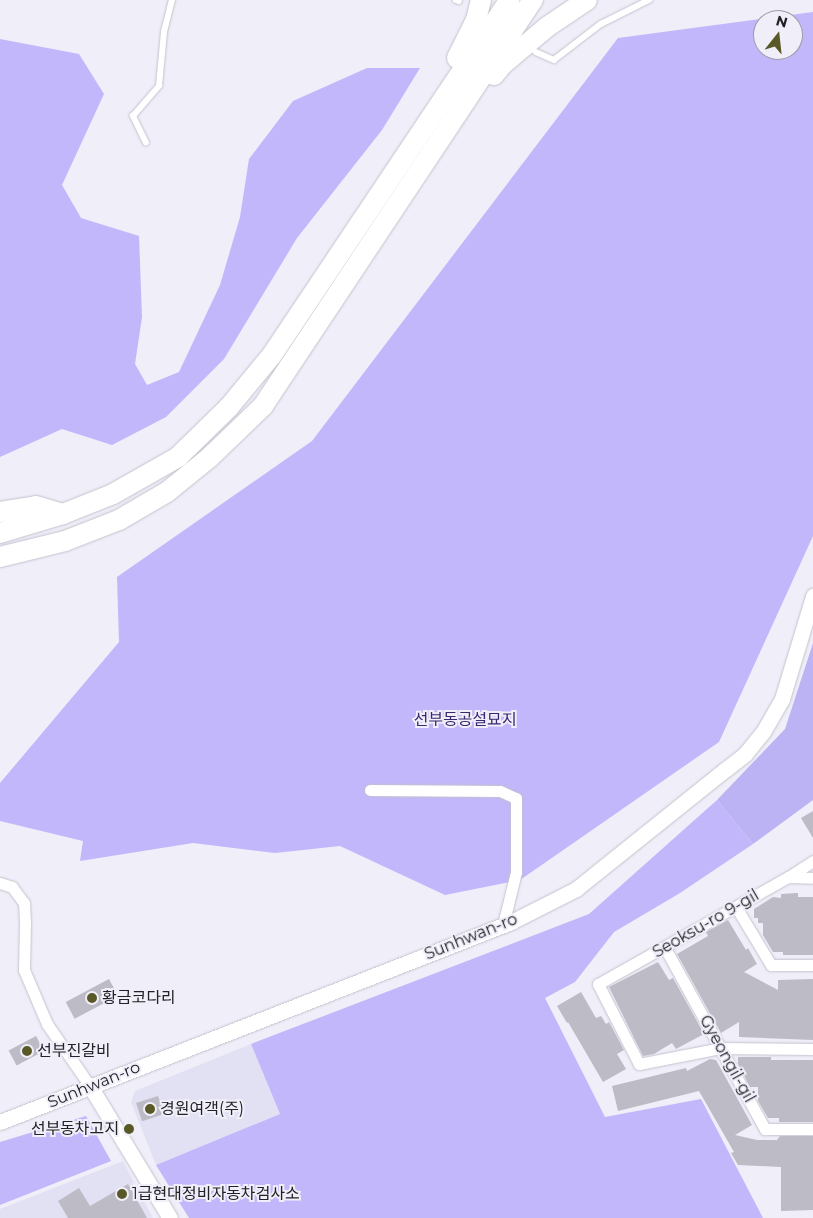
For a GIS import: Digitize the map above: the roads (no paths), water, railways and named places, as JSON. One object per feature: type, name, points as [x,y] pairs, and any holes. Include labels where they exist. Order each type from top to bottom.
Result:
[{"type":"highway","points":[[425,125],[476,20],[481,0]]},
{"type":"highway","points":[[0,533],[63,514],[113,494],[178,457],[229,407],[272,355],[510,0]]},
{"type":"highway","points":[[0,556],[65,541],[118,520],[167,492],[209,458],[263,406],[533,0]]},
{"type":"highway","points":[[425,163],[503,64],[547,27],[587,0]]},
{"type":"highway","points":[[0,512],[36,506],[63,514]]},
{"type":"main road","name":"Sunhwan-ro","points":[[0,1122],[503,925],[576,889],[745,754],[763,732],[782,699],[813,596]]},
{"type":"main road","points":[[90,1086],[170,1218]]},
{"type":"street","points":[[370,790],[500,791],[516,798],[516,872],[503,925]]},
{"type":"street","name":"Seoksu-ro 9-gil","points":[[722,1048],[639,1064],[598,984],[736,908],[813,861]]},
{"type":"street","points":[[788,877],[813,878]]},
{"type":"street","points":[[0,883],[12,887],[24,903],[24,970],[47,1024],[90,1086]]},
{"type":"street","points":[[736,908],[772,965],[813,965]]},
{"type":"street","name":"Gyeongil-gil","points":[[665,948],[722,1048],[765,1129],[813,1129]]},
{"type":"street","points":[[722,1048],[813,1048]]},
{"type":"lane","points":[[146,143],[133,116],[159,86],[164,32],[172,0]]},
{"type":"lane","points":[[536,52],[554,60],[601,24],[649,0]]},
{"type":"place","name":"황금코다리","points":[[92,998]]},
{"type":"place","name":"선부진갈비","points":[[27,1051]]},
{"type":"place","name":"경원여객(주)","points":[[150,1109]]},
{"type":"place","name":"선부동차고지","points":[[129,1129]]},
{"type":"place","name":"1급현대정비자동차검사소","points":[[122,1194]]},
{"type":"park label","name":"선부동공설묘지","points":[[465,720]]}]
